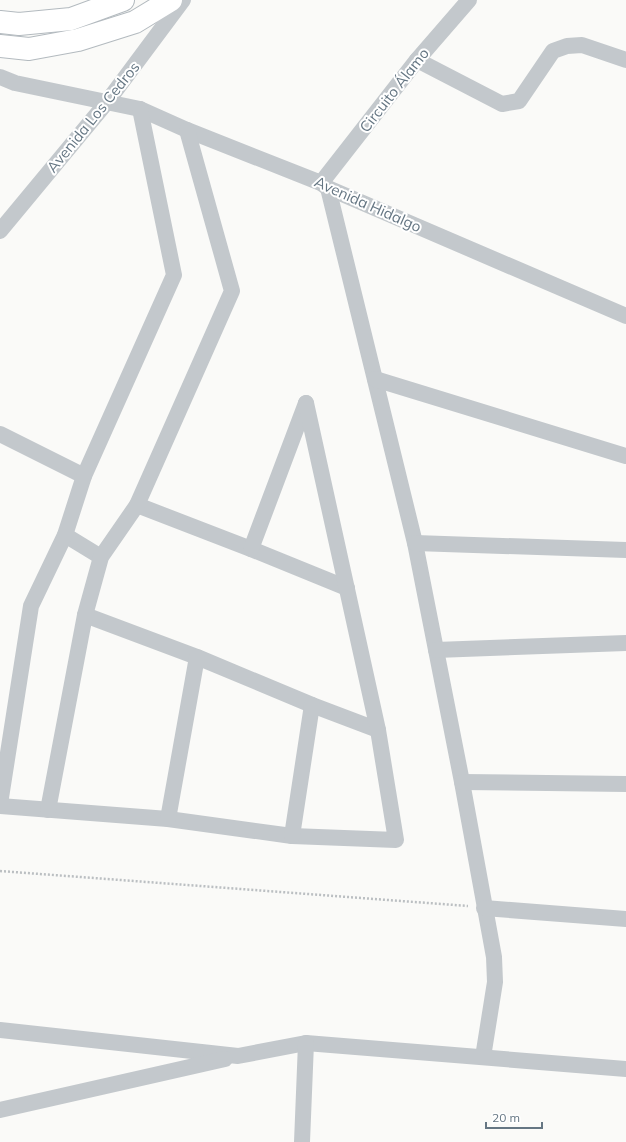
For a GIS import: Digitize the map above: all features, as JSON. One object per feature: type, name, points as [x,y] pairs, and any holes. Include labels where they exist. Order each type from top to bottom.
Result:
[{"type":"main road","points":[[0,22],[19,24],[71,20],[123,0]]},
{"type":"main road","points":[[0,46],[29,49],[78,40],[135,22],[171,0]]},
{"type":"street","name":"Avenida Los Cedros","points":[[0,231],[106,102],[183,0]]},
{"type":"street","name":"Circuito Álamo","points":[[324,186],[417,60],[469,0]]},
{"type":"street","points":[[417,60],[502,104],[519,101],[553,51],[567,46],[582,45],[626,60]]},
{"type":"street","name":"Avenida Hidalgo","points":[[0,78],[15,83],[140,109],[187,130],[324,186],[626,316]]},
{"type":"street","points":[[140,109],[174,275],[84,476],[65,535],[31,606],[0,805],[168,819],[292,836],[396,840],[378,730],[306,403],[251,549]]},
{"type":"street","points":[[48,810],[85,615],[101,557],[137,505],[232,291],[187,130]]},
{"type":"street","points":[[324,186],[375,379],[415,543],[462,782],[494,957],[495,982],[483,1058]]},
{"type":"street","points":[[375,379],[626,456]]},
{"type":"street","points":[[0,434],[84,476]]},
{"type":"street","points":[[289,449],[302,447],[310,449],[318,458]]},
{"type":"street","points":[[137,505],[347,588]]},
{"type":"street","points":[[65,535],[101,557]]},
{"type":"street","points":[[415,543],[626,550]]},
{"type":"street","points":[[85,615],[197,657],[312,705],[378,730]]},
{"type":"street","points":[[436,650],[626,643]]},
{"type":"street","points":[[168,819],[197,657]]},
{"type":"street","points":[[292,836],[312,705]]},
{"type":"street","points":[[462,782],[626,784]]},
{"type":"street","points":[[484,908],[626,919]]},
{"type":"street","points":[[0,1030],[238,1056]]},
{"type":"street","points":[[302,1142],[306,1043]]},
{"type":"street","points":[[0,1110],[238,1056],[306,1043],[626,1069]]},
{"type":"path","points":[[0,871],[484,908]]}]
